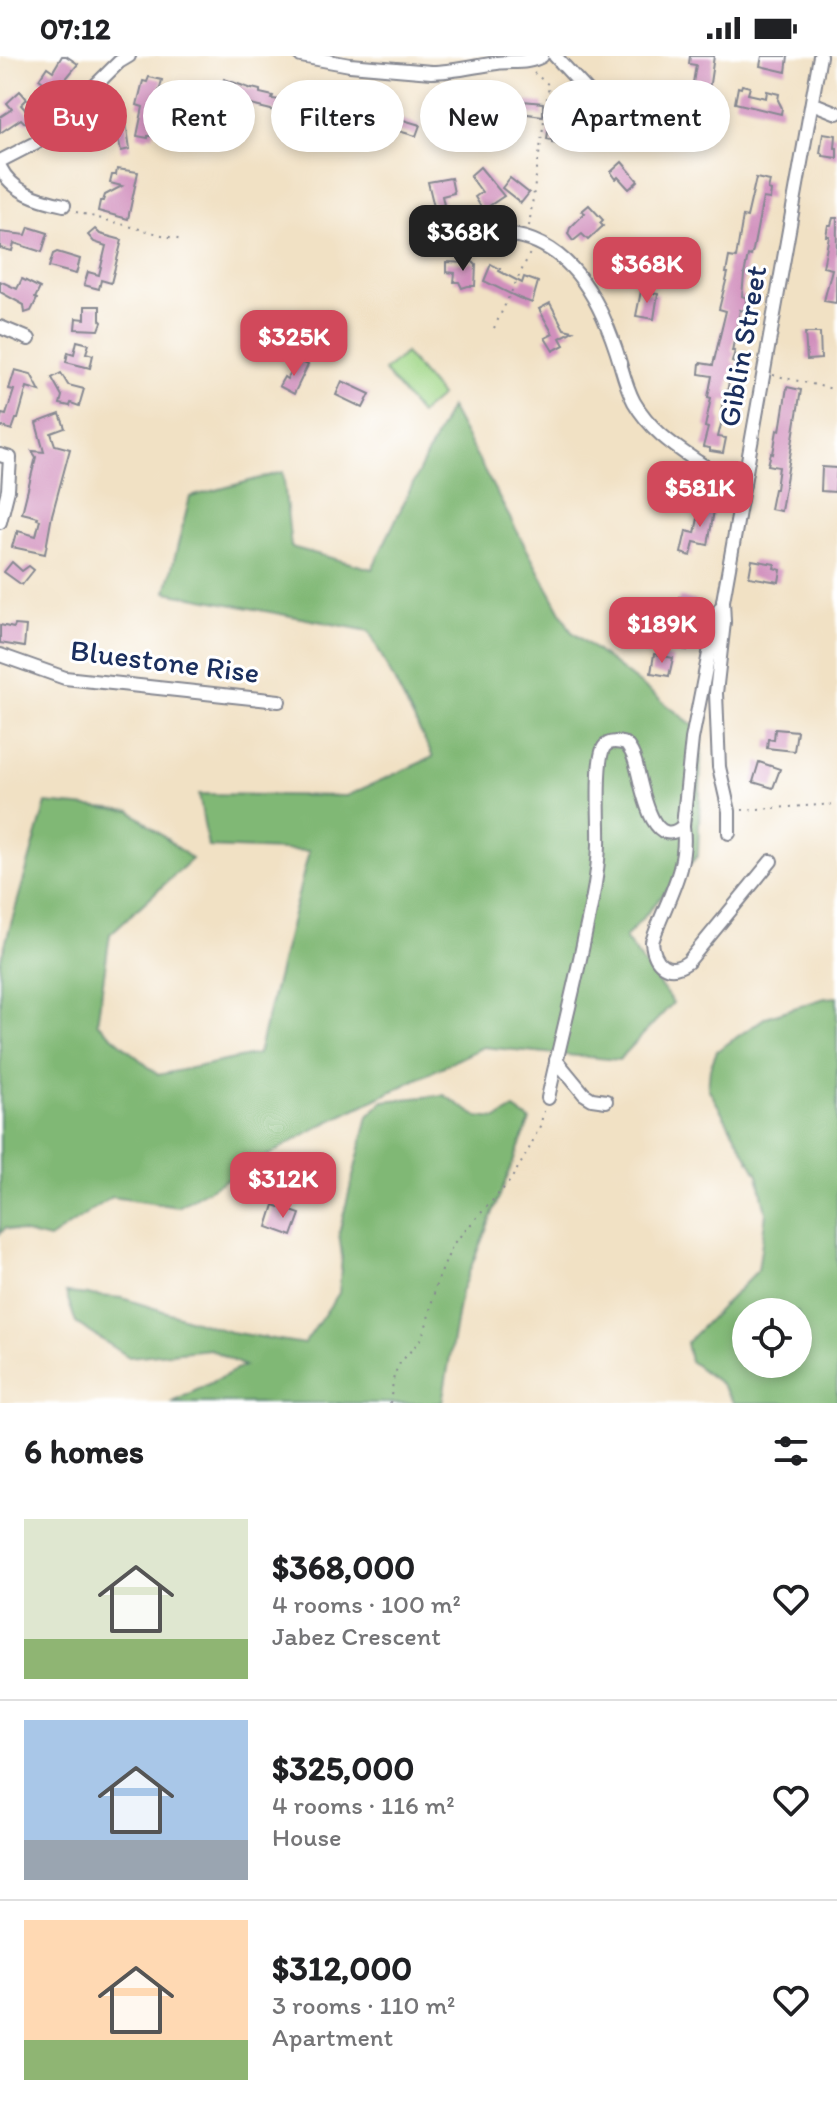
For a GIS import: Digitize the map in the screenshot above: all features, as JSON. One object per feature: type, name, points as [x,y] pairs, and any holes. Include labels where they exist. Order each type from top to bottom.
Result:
[{"type":"street","points":[[64,205],[30,196],[4,176],[0,164],[46,134],[119,62],[129,56]]},
{"type":"street","points":[[301,56],[350,65],[431,72],[521,62],[542,56]]},
{"type":"street","points":[[555,56],[577,80]]},
{"type":"street","name":"Giblin Street","points":[[729,833],[729,811],[719,767],[716,693],[724,622],[723,601],[820,56]]},
{"type":"street","points":[[812,103],[837,113]]},
{"type":"street","points":[[444,237],[505,234],[554,250],[590,289],[609,330],[629,391],[642,415],[666,441],[725,479],[744,485]]},
{"type":"street","points":[[0,327],[29,339]]},
{"type":"street","points":[[0,455],[10,458],[8,490],[0,522]]},
{"type":"street","points":[[723,601],[716,618],[692,739],[682,861],[677,882],[652,942],[657,961],[672,968],[688,962],[771,861]]},
{"type":"street","name":"Bluestone Rise","points":[[0,655],[65,678],[279,701]]},
{"type":"street","points":[[548,1098],[596,879],[600,758],[606,744],[618,742],[630,749],[656,827],[676,832],[683,827]]},
{"type":"street","points":[[556,1060],[584,1094],[606,1101]]},
{"type":"path","points":[[494,328],[531,240],[549,85],[521,62]]},
{"type":"path","points":[[64,205],[77,213],[181,240]]},
{"type":"path","points":[[764,374],[837,390]]},
{"type":"path","points":[[729,811],[837,804]]},
{"type":"path","points":[[390,1403],[394,1375],[400,1363],[421,1339],[436,1285],[453,1244],[510,1181],[540,1126],[548,1098]]},
{"type":"green space","points":[[405,353],[441,396],[420,414],[384,371]]},
{"type":"green space","points":[[450,407],[571,631],[702,732],[698,855],[625,938],[673,1003],[619,1060],[483,1047],[320,1126],[178,1207],[112,1197],[49,1239],[5,1228],[0,1234],[0,962],[46,803],[131,811],[192,859],[110,934],[97,1023],[158,1075],[258,1054],[309,851],[208,847],[199,794],[346,796],[433,757],[369,631],[166,592],[190,497],[283,472],[291,547],[372,569]]},
{"type":"green space","points":[[837,997],[837,1403],[734,1403],[721,1384],[690,1361],[686,1343],[758,1270],[766,1213],[758,1175],[708,1088],[710,1068],[717,1051],[766,1017]]},
{"type":"green space","points":[[444,1095],[478,1117],[497,1119],[514,1109],[530,1120],[461,1292],[442,1403],[171,1403],[244,1366],[210,1349],[129,1357],[76,1323],[66,1293],[122,1298],[230,1332],[304,1344],[339,1293],[342,1256],[339,1233],[368,1116],[383,1101]]},
{"type":"building","points":[[62,56],[78,64],[65,80],[39,79],[47,67],[53,71]]},
{"type":"building","points":[[690,56],[714,56],[710,80],[694,80],[696,65],[689,64]]},
{"type":"building","points":[[762,56],[788,56],[786,72],[760,66]]},
{"type":"building","points":[[143,81],[143,107],[137,105]]},
{"type":"building","points":[[738,87],[750,87],[748,94],[766,98],[767,91],[779,94],[781,114],[735,103]]},
{"type":"building","points":[[255,89],[271,96],[271,110],[255,106]]},
{"type":"building","points":[[20,91],[24,96],[21,105],[24,122],[21,119],[0,133],[0,117],[12,109],[7,103]]},
{"type":"building","points":[[527,101],[543,103],[543,116],[527,114]]},
{"type":"building","points":[[143,107],[143,137],[137,136]]},
{"type":"building","points":[[404,120],[420,125],[416,136],[404,133]]},
{"type":"building","points":[[823,133],[836,135],[837,158],[820,153]]},
{"type":"building","points":[[622,162],[638,181],[629,189],[611,172]]},
{"type":"building","points":[[480,167],[504,196],[483,210],[475,197],[482,192],[470,176]]},
{"type":"building","points":[[117,169],[138,172],[128,219],[98,211],[105,195],[122,186],[110,183]]},
{"type":"building","points":[[451,178],[454,193],[442,196],[444,205],[434,207],[428,182]]},
{"type":"building","points":[[510,178],[529,193],[521,203],[502,188]]},
{"type":"building","points":[[756,178],[770,181],[768,190],[771,191],[770,199],[763,198],[753,250],[751,256],[748,255],[744,275],[742,296],[747,298],[744,311],[740,310],[732,351],[735,351],[732,362],[736,363],[734,371],[731,371],[727,392],[731,393],[729,401],[723,400],[720,419],[718,437],[726,438],[723,453],[703,447],[708,428],[705,427],[712,376],[699,374],[700,363],[713,365],[726,311],[719,309],[729,257],[736,258],[743,216],[747,217]]},
{"type":"building","points":[[589,205],[603,220],[600,223],[603,226],[588,240],[582,234],[573,241],[568,234],[570,228]]},
{"type":"building","points":[[833,218],[837,218],[836,303],[824,301],[832,269],[823,267],[829,236],[826,236]]},
{"type":"building","points":[[29,227],[48,233],[42,252],[14,243],[12,251],[0,248],[0,232],[26,235]]},
{"type":"building","points":[[95,229],[100,234],[122,240],[111,283],[101,280],[99,289],[84,285],[88,272],[99,275],[106,246],[94,242],[88,235]]},
{"type":"building","points":[[652,249],[672,263],[663,276],[643,262]]},
{"type":"building","points":[[57,252],[80,259],[76,274],[49,267],[53,254]]},
{"type":"building","points":[[472,261],[476,265],[475,286],[462,288],[459,282],[454,282],[455,273],[446,272],[446,262]]},
{"type":"building","points":[[491,264],[522,283],[524,277],[538,282],[532,303],[484,281]]},
{"type":"building","points":[[22,279],[40,288],[31,311],[25,313],[24,305],[0,292],[0,281],[17,289]]},
{"type":"building","points":[[641,291],[658,294],[654,319],[636,316]]},
{"type":"building","points":[[550,303],[564,329],[573,331],[560,338],[564,345],[553,351],[545,338],[553,334],[539,309]]},
{"type":"building","points":[[85,306],[100,306],[102,322],[99,330],[75,329],[76,318],[85,319]]},
{"type":"building","points":[[805,333],[820,333],[821,359],[807,360]]},
{"type":"building","points":[[77,341],[89,344],[86,353],[93,355],[90,368],[66,362],[68,352],[74,354]]},
{"type":"building","points":[[298,360],[308,365],[294,394],[279,386]]},
{"type":"building","points":[[15,370],[31,374],[40,391],[27,387],[12,430],[0,426],[0,420],[2,414],[6,415],[14,390],[9,389]]},
{"type":"building","points":[[61,373],[68,385],[84,389],[79,406],[60,404],[62,396],[52,378]]},
{"type":"building","points":[[342,381],[370,394],[363,408],[336,395]]},
{"type":"building","points":[[787,387],[801,390],[781,511],[770,509],[779,467],[768,465],[777,430],[780,431]]},
{"type":"building","points":[[60,414],[65,428],[51,433],[55,445],[70,449],[45,554],[12,547],[18,531],[36,536],[40,520],[22,513],[36,457],[32,451],[44,452],[36,423]]},
{"type":"building","points":[[822,467],[837,468],[835,492],[821,491]]},
{"type":"building","points":[[701,503],[715,505],[708,545],[694,542],[691,556],[681,553],[686,531],[695,533]]},
{"type":"building","points":[[752,560],[775,564],[774,568],[781,570],[779,582],[749,577]]},
{"type":"building","points":[[12,562],[22,571],[29,566],[34,570],[22,585],[4,572]]},
{"type":"building","points":[[679,597],[697,601],[696,618],[676,614]]},
{"type":"building","points":[[0,625],[14,628],[15,625],[26,626],[24,647],[0,643]]},
{"type":"building","points":[[672,625],[680,626],[678,635],[690,637],[687,650],[667,646]]},
{"type":"building","points":[[654,654],[673,658],[669,676],[651,673]]},
{"type":"building","points":[[775,729],[797,731],[794,751],[767,748],[768,739],[774,740]]},
{"type":"building","points":[[759,762],[780,769],[773,788],[753,782]]},
{"type":"building","points":[[274,1205],[300,1214],[292,1236],[267,1227]]}]
